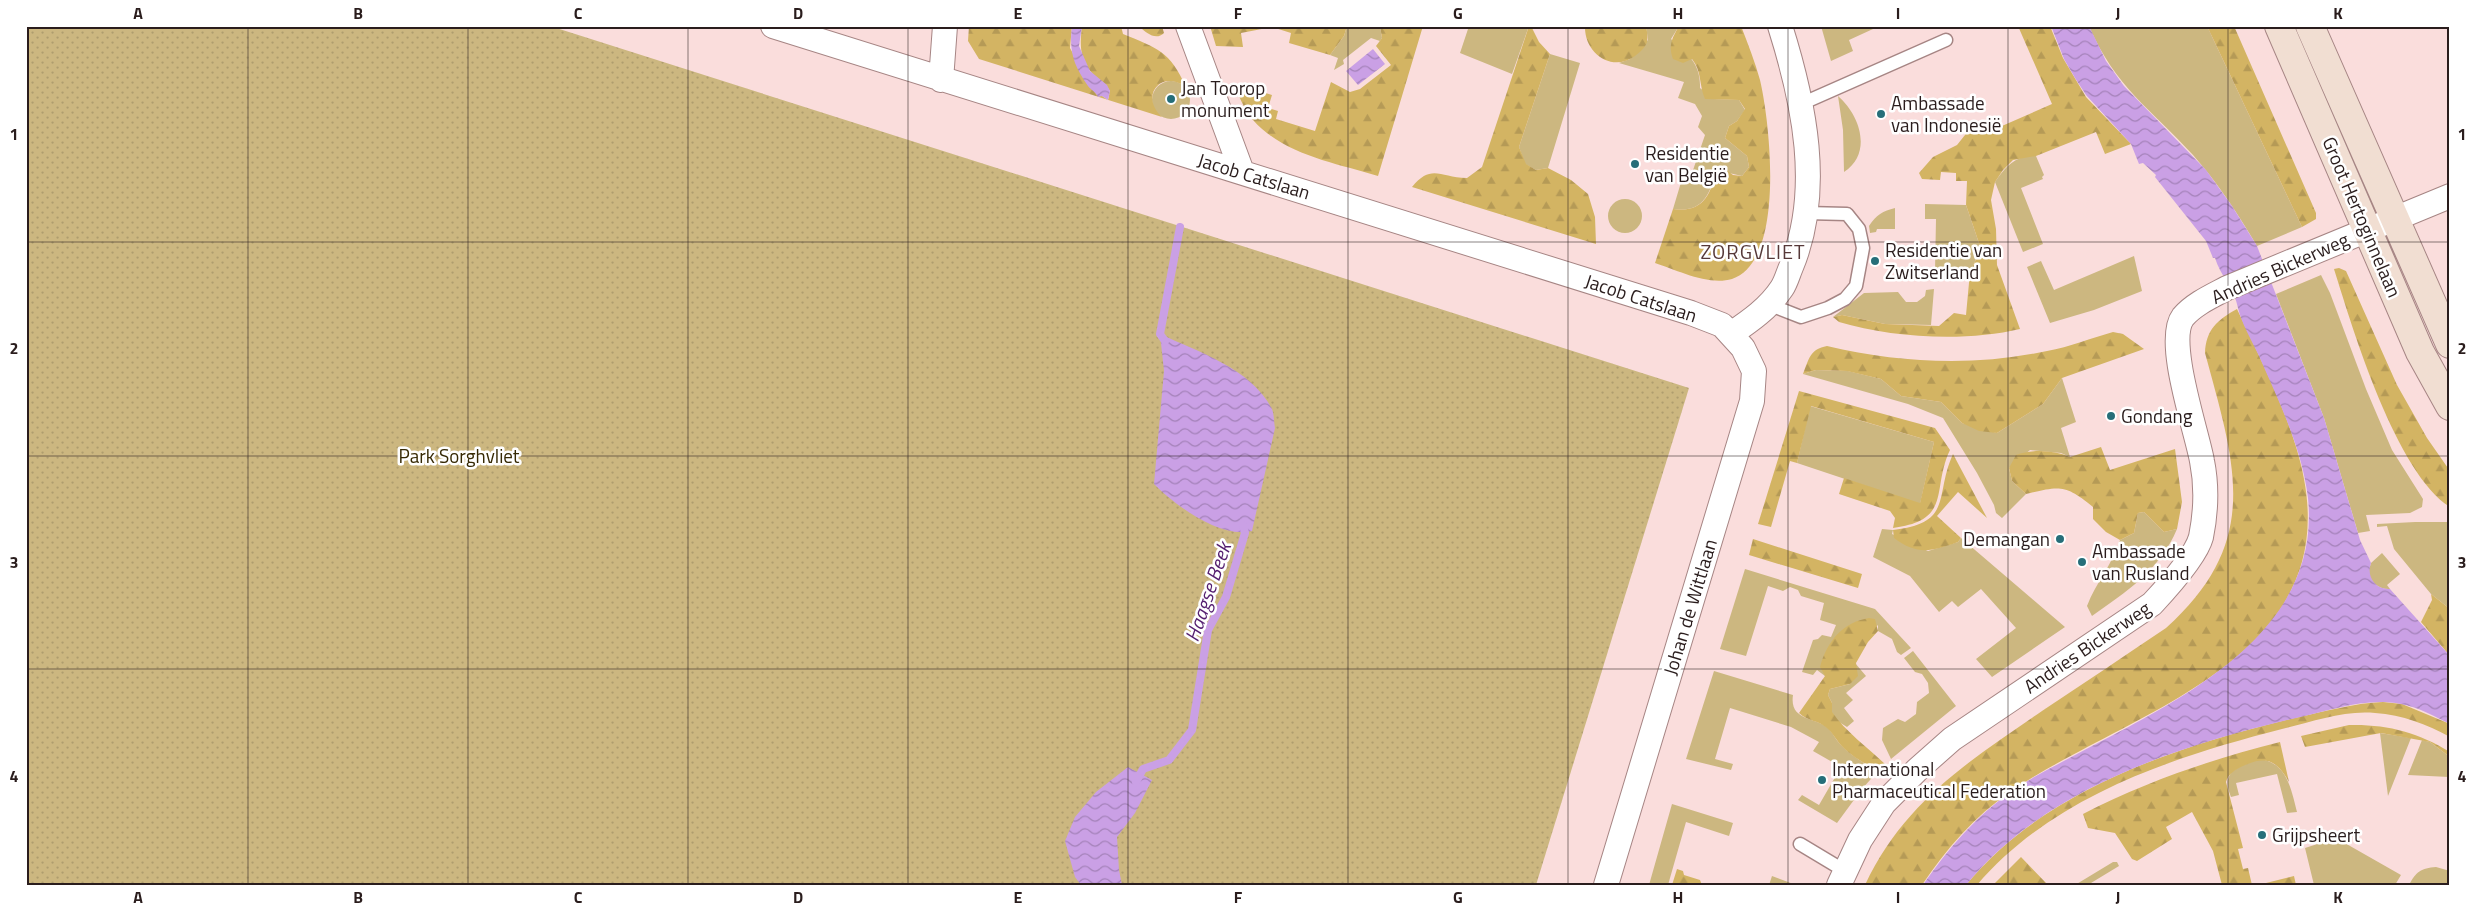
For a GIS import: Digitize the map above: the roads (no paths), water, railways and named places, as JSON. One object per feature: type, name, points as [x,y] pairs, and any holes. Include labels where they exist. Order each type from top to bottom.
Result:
[{"type":"main road","name":"Groot Hertoginnelaan","points":[[2279,26],[2420,352],[2450,406]]},
{"type":"main road","name":"Groot Hertoginnelaan","points":[[2310,26],[2450,344]]},
{"type":"street","name":"Jacob Catslaan","points":[[773,26],[1691,313],[1722,325],[1732,334]]},
{"type":"street","points":[[942,80],[945,26]]},
{"type":"street","points":[[1188,26],[1242,172]]},
{"type":"street","points":[[1732,334],[1758,315],[1782,288],[1797,253],[1806,213],[1807,163],[1801,104],[1794,72],[1780,26]]},
{"type":"street","name":"Andries Bickerweg","points":[[1842,878],[1860,840],[1884,803],[1952,739],[2152,604],[2174,582],[2200,539],[2206,496],[2202,462],[2178,358],[2177,339],[2182,318],[2200,303],[2227,288],[2450,196]]},
{"type":"street","name":"Johan de Wittlaan","points":[[1606,885],[1752,401],[1754,371],[1750,358],[1732,334]]},
{"type":"lane","points":[[1801,104],[1946,40]]},
{"type":"lane","points":[[1768,304],[1800,317],[1828,308],[1845,299],[1856,286],[1863,248],[1859,229],[1847,214],[1806,213]]},
{"type":"lane","points":[[1800,844],[1842,878]]},
{"type":"water","points":[[1072,26],[1082,26],[1079,46],[1090,71],[1107,85],[1110,91],[1108,100],[1102,96],[1098,97],[1088,86],[1079,71],[1073,58],[1071,43]]},
{"type":"water","points":[[2051,26],[2089,26],[2106,61],[2124,86],[2206,170],[2232,206],[2257,246],[2324,418],[2360,540],[2371,563],[2371,577],[2376,585],[2390,589],[2450,656],[2450,724],[2407,705],[2375,702],[2337,708],[2209,741],[2118,775],[2075,796],[2035,821],[1998,851],[1966,885],[1923,885],[1963,834],[2012,791],[2157,711],[2198,686],[2235,658],[2267,625],[2292,588],[2306,546],[2308,498],[2301,461],[2282,408],[2244,325],[2234,295],[2215,258],[2213,258],[2206,241],[2155,177],[2156,175],[2143,163],[2139,164],[2131,144],[2086,95],[2064,59]]},
{"type":"water","points":[[1373,49],[1385,64],[1358,85],[1346,71]]},
{"type":"water","points":[[1160,334],[1207,355],[1237,372],[1263,395],[1272,409],[1275,428],[1252,531],[1239,532],[1212,525],[1186,510],[1154,484],[1164,371]]},
{"type":"water","points":[[1128,767],[1152,780],[1135,813],[1117,837],[1122,885],[1081,885],[1075,877],[1065,841],[1075,817],[1096,792]]},
{"type":"waterway","name":"Haagse Beek","points":[[1165,341],[1160,334],[1180,227]]},
{"type":"waterway","name":"Haagse Beek","points":[[1136,782],[1143,769],[1169,760],[1192,730],[1208,630],[1226,597],[1245,533],[1243,525]]},
{"type":"place","name":"Jan Toorop monument","points":[[1171,99]]},
{"type":"place","name":"Ambassade van Indonesië","points":[[1881,114]]},
{"type":"place","name":"Residentie van België","points":[[1635,164]]},
{"type":"place","name":"Residentie van Zwitserland","points":[[1875,261]]},
{"type":"place","name":"Gondang","points":[[2111,416]]},
{"type":"place","name":"Demangan","points":[[2060,539]]},
{"type":"place","name":"Ambassade van Rusland","points":[[2082,562]]},
{"type":"place","name":"International Pharmaceutical Federation","points":[[1822,780]]},
{"type":"place","name":"Grijpsheert","points":[[2262,835]]},
{"type":"district","name":"ZORGVLIET","points":[[1753,252]]},
{"type":"park label","name":"Park Sorghvliet","points":[[459,456]]}]
